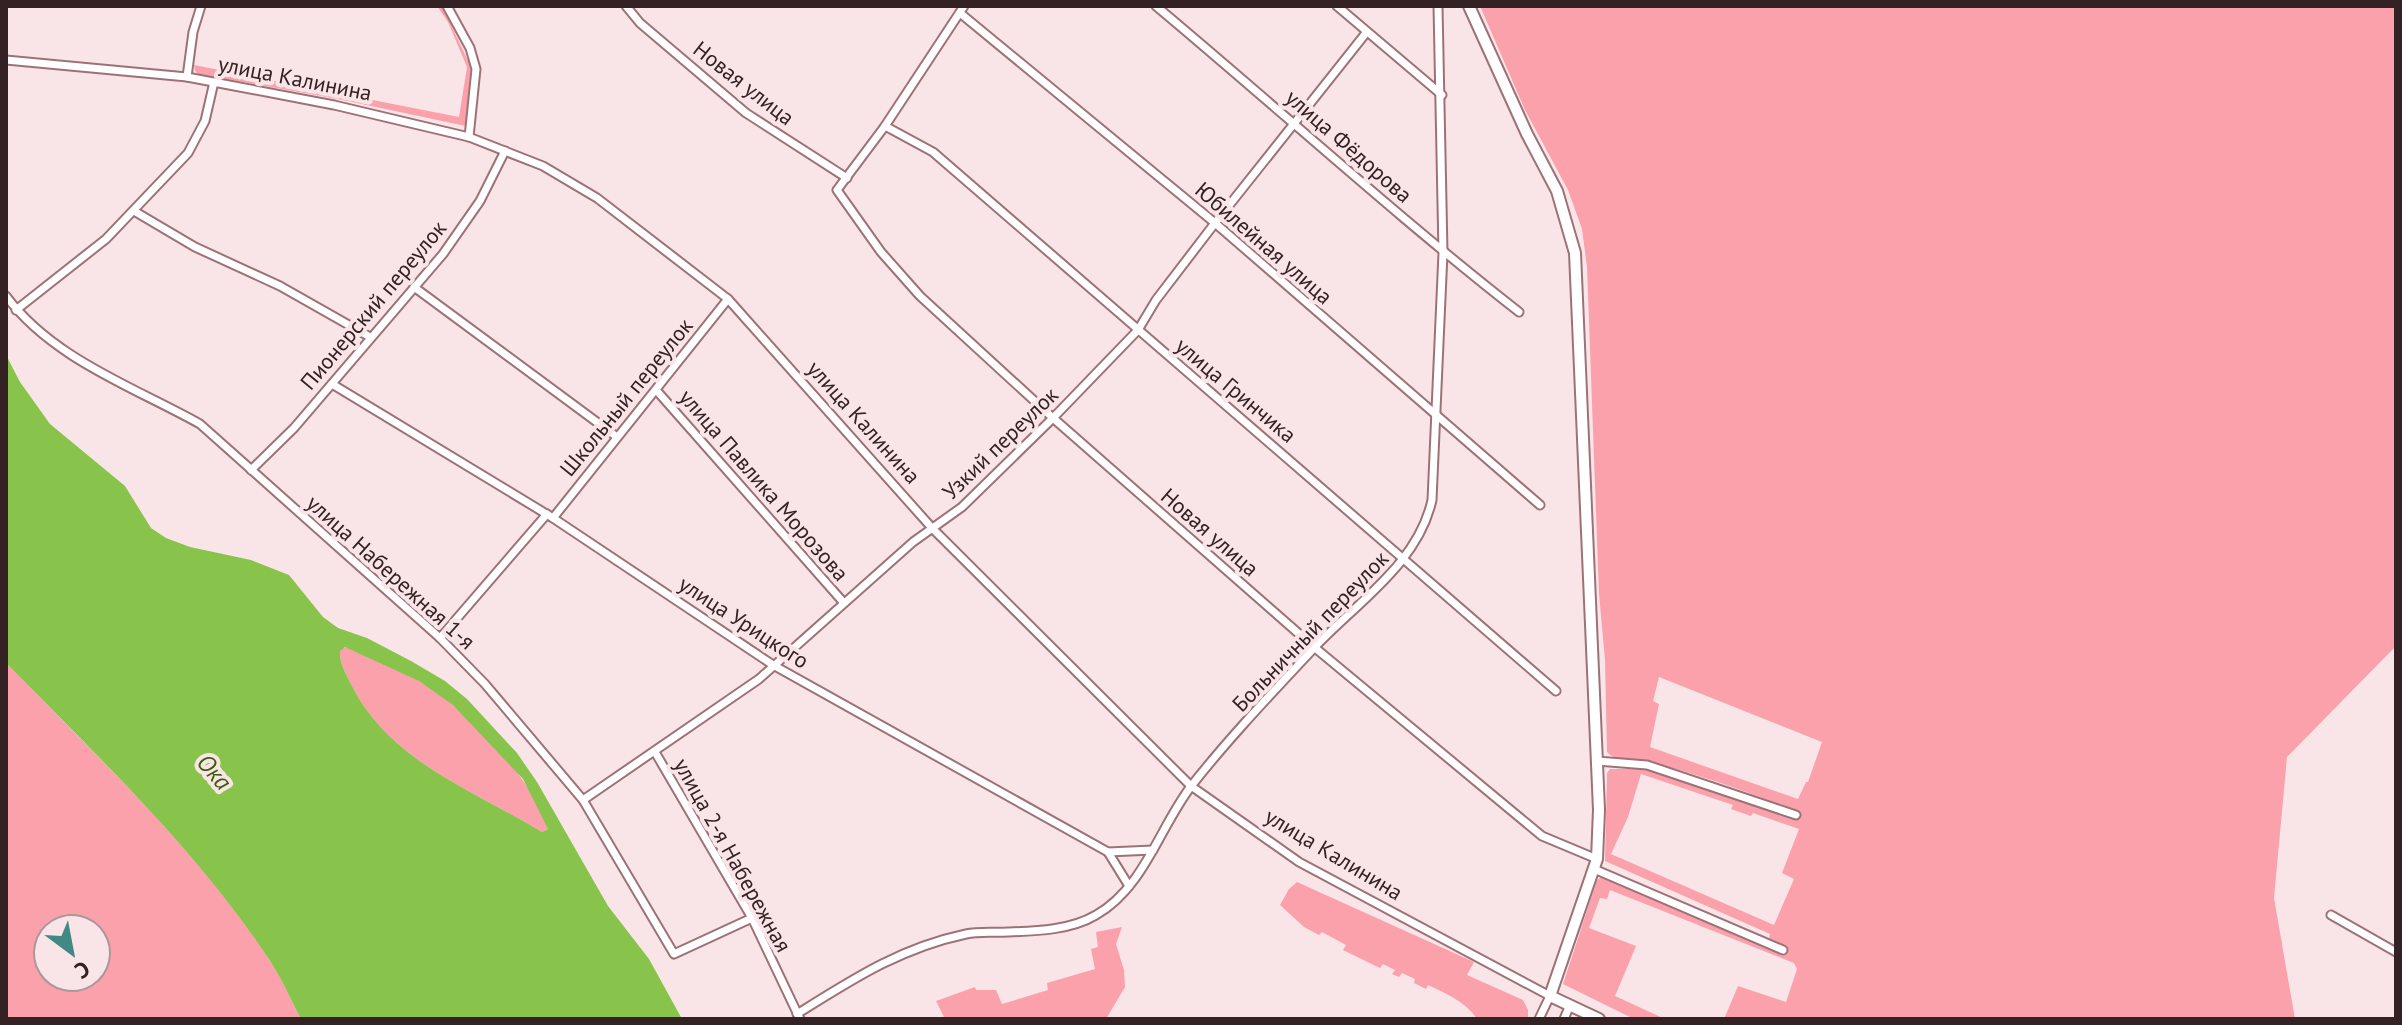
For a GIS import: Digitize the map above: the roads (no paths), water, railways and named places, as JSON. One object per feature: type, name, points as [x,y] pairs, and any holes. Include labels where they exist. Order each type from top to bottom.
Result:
[{"type":"street","points":[[187,77],[193,32],[201,6]]},
{"type":"street","points":[[447,6],[470,48],[476,69],[469,137]]},
{"type":"street","name":"Новая улица","points":[[626,6],[640,23],[746,113],[847,178],[837,190],[881,252],[920,296],[1053,418],[1314,647],[1542,836],[1595,864],[1783,950]]},
{"type":"street","name":"улица Фёдорова","points":[[1156,6],[1296,123],[1443,253],[1519,312]]},
{"type":"street","points":[[1337,6],[1442,95]]},
{"type":"street","name":"Больничный переулок","points":[[799,1017],[880,963],[906,950],[970,933],[1076,925],[1108,908],[1129,886],[1191,786],[1314,647],[1405,558],[1421,536],[1432,500],[1443,253],[1438,6]]},
{"type":"street","points":[[1469,6],[1527,134],[1557,191],[1575,253],[1597,761],[1595,864],[1550,996],[1539,1019]]},
{"type":"street","points":[[847,178],[962,10]]},
{"type":"street","name":"Юбилейная улица","points":[[962,10],[1215,223],[1540,505]]},
{"type":"street","name":"Узкий переулок","points":[[583,800],[759,679],[932,528],[962,507],[1053,418],[1138,330],[1156,300],[1215,223],[1366,33]]},
{"type":"street","name":"улица Калинина","points":[[6,60],[187,77],[334,105],[469,137],[543,166],[597,198],[728,299],[932,528],[1191,786],[1299,862],[1599,1019]]},
{"type":"street","points":[[16,310],[106,239],[188,153],[205,121],[214,82]]},
{"type":"street","name":"улица Гринчика","points":[[885,126],[933,152],[1556,691]]},
{"type":"street","name":"Пионерский переулок","points":[[251,470],[332,384],[443,254],[480,201],[505,151]]},
{"type":"street","points":[[134,211],[184,241],[280,286],[370,337]]},
{"type":"street","points":[[414,287],[617,437]]},
{"type":"street","name":"улица Набережная 1-я","points":[[6,296],[43,335],[96,369],[200,424],[440,638],[496,696],[583,800],[674,954],[752,918]]},
{"type":"street","name":"Школьный переулок","points":[[440,638],[657,391],[728,299]]},
{"type":"street","name":"улица Урицкого","points":[[332,384],[550,516],[773,665],[1108,852]]},
{"type":"street","name":"улица Павлика Морозова","points":[[657,391],[844,603]]},
{"type":"street","name":"улица 2-я Набережная","points":[[655,752],[752,918],[799,1017]]},
{"type":"street","points":[[1597,761],[1647,765],[1796,815]]},
{"type":"street","points":[[1129,886],[1108,852],[1153,850]]},
{"type":"street","points":[[2331,915],[2396,952]]},
{"type":"street","points":[[1564,1019],[1570,1005]]},
{"type":"water","name":"Ока","points":[[6,355],[20,382],[50,424],[125,486],[151,528],[166,538],[190,547],[251,560],[289,575],[323,617],[338,628],[367,638],[411,661],[445,681],[467,699],[517,753],[537,782],[608,906],[649,959],[682,1019],[301,1019],[271,963],[208,877],[143,803],[6,663]],"holes":[[[345,647],[419,681],[453,705],[523,779],[548,829],[542,832],[411,755],[388,735],[369,712],[352,686],[340,651]]]}]
